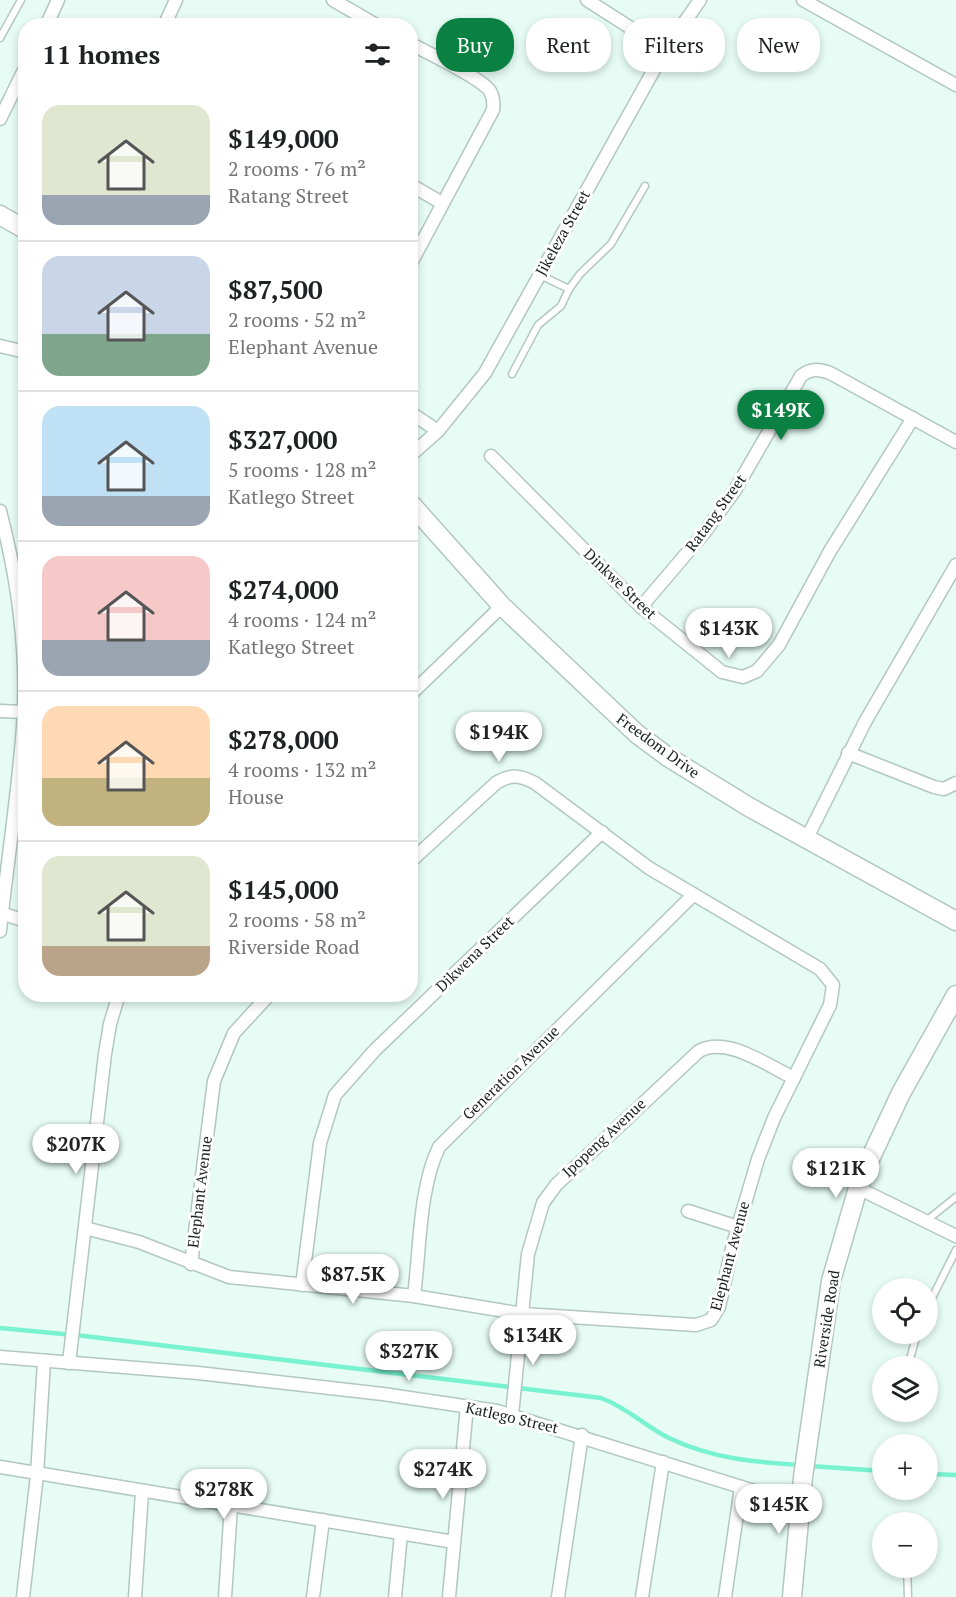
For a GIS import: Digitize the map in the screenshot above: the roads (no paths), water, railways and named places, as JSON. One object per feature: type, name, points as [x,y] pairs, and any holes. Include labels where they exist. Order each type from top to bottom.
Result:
[{"type":"street","points":[[50,18],[58,0]]},
{"type":"street","points":[[168,18],[176,0]]},
{"type":"street","points":[[333,0],[364,18]]},
{"type":"street","points":[[587,0],[623,23]]},
{"type":"street","name":"Jikeleza Street","points":[[687,18],[700,0]]},
{"type":"street","points":[[803,0],[955,82]]},
{"type":"street","points":[[418,48],[477,81],[489,90],[494,100],[493,110],[418,249]]},
{"type":"street","name":"Jikeleza Street","points":[[418,449],[438,430],[485,373],[653,72]]},
{"type":"street","points":[[0,119],[5,96],[18,77]]},
{"type":"street","points":[[418,189],[442,203]]},
{"type":"street","points":[[0,214],[18,225]]},
{"type":"street","points":[[0,346],[18,350]]},
{"type":"street","name":"Ratang Street","points":[[641,606],[704,533],[735,490],[801,376],[806,372],[814,369],[830,373],[956,442]]},
{"type":"street","points":[[418,417],[438,430]]},
{"type":"street","name":"Dinkwe Street","points":[[491,456],[641,606],[722,672],[743,677],[757,671],[779,645],[854,511],[913,418]]},
{"type":"street","points":[[0,511],[12,563],[18,614]]},
{"type":"street","name":"Freedom Drive","points":[[418,512],[502,606],[604,705],[652,746],[740,802],[956,921]]},
{"type":"street","points":[[807,838],[848,753],[956,565]]},
{"type":"street","points":[[418,687],[502,606]]},
{"type":"street","points":[[0,711],[18,712]]},
{"type":"street","points":[[848,753],[934,787],[944,789],[956,783]]},
{"type":"street","points":[[0,931],[18,764]]},
{"type":"street","name":"Elephant Avenue","points":[[263,1002],[234,1033],[222,1056],[214,1081],[191,1263],[230,1277],[414,1296],[523,1314],[706,1323],[716,1315],[758,1159],[830,1005],[833,985],[828,977],[812,964],[649,868],[535,783],[513,775],[496,783],[418,855]]},
{"type":"street","name":"Dikwena Street","points":[[302,1285],[320,1143],[335,1095],[375,1050],[602,832]]},
{"type":"street","name":"Generation Avenue","points":[[414,1296],[428,1181],[432,1162],[439,1147],[693,895]]},
{"type":"street","points":[[1,913],[18,918]]},
{"type":"street","name":"Riverside Road","points":[[792,1597],[803,1477],[831,1281],[858,1188],[901,1093],[956,994]]},
{"type":"street","points":[[69,1364],[105,1054],[117,1002]]},
{"type":"street","name":"Ipopeng Avenue","points":[[512,1415],[528,1254],[543,1203],[556,1185],[699,1051],[708,1046],[724,1046],[794,1078]]},
{"type":"street","points":[[858,1188],[956,1236]]},
{"type":"street","points":[[688,1211],[738,1227]]},
{"type":"street","points":[[85,1228],[139,1242],[191,1263]]},
{"type":"street","name":"Katlego Street","points":[[0,1357],[198,1373],[467,1406],[512,1415],[582,1435],[800,1505]]},
{"type":"street","points":[[22,1597],[38,1475],[44,1361]]},
{"type":"street","points":[[449,1597],[467,1406]]},
{"type":"street","points":[[558,1597],[582,1435]]},
{"type":"street","points":[[642,1597],[663,1462]]},
{"type":"street","points":[[0,1467],[454,1542]]},
{"type":"street","points":[[725,1597],[741,1487]]},
{"type":"street","points":[[135,1597],[142,1492]]},
{"type":"street","points":[[225,1597],[231,1506]]},
{"type":"street","points":[[313,1597],[322,1520]]},
{"type":"street","points":[[395,1597],[401,1534]]},
{"type":"lane","points":[[0,38],[21,0]]},
{"type":"lane","points":[[512,374],[538,325],[561,306],[569,289],[580,274],[611,244],[645,186]]},
{"type":"lane","points":[[540,274],[569,289]]},
{"type":"lane","points":[[925,1222],[956,1197]]},
{"type":"lane","points":[[938,1286],[956,1250]]},
{"type":"lane","points":[[907,1578],[908,1597]]},
{"type":"waterway","points":[[0,1328],[601,1398],[620,1407],[669,1438],[702,1451],[750,1461],[801,1465]]},
{"type":"waterway","points":[[810,1466],[872,1470]]},
{"type":"waterway","points":[[938,1474],[956,1475]]}]
